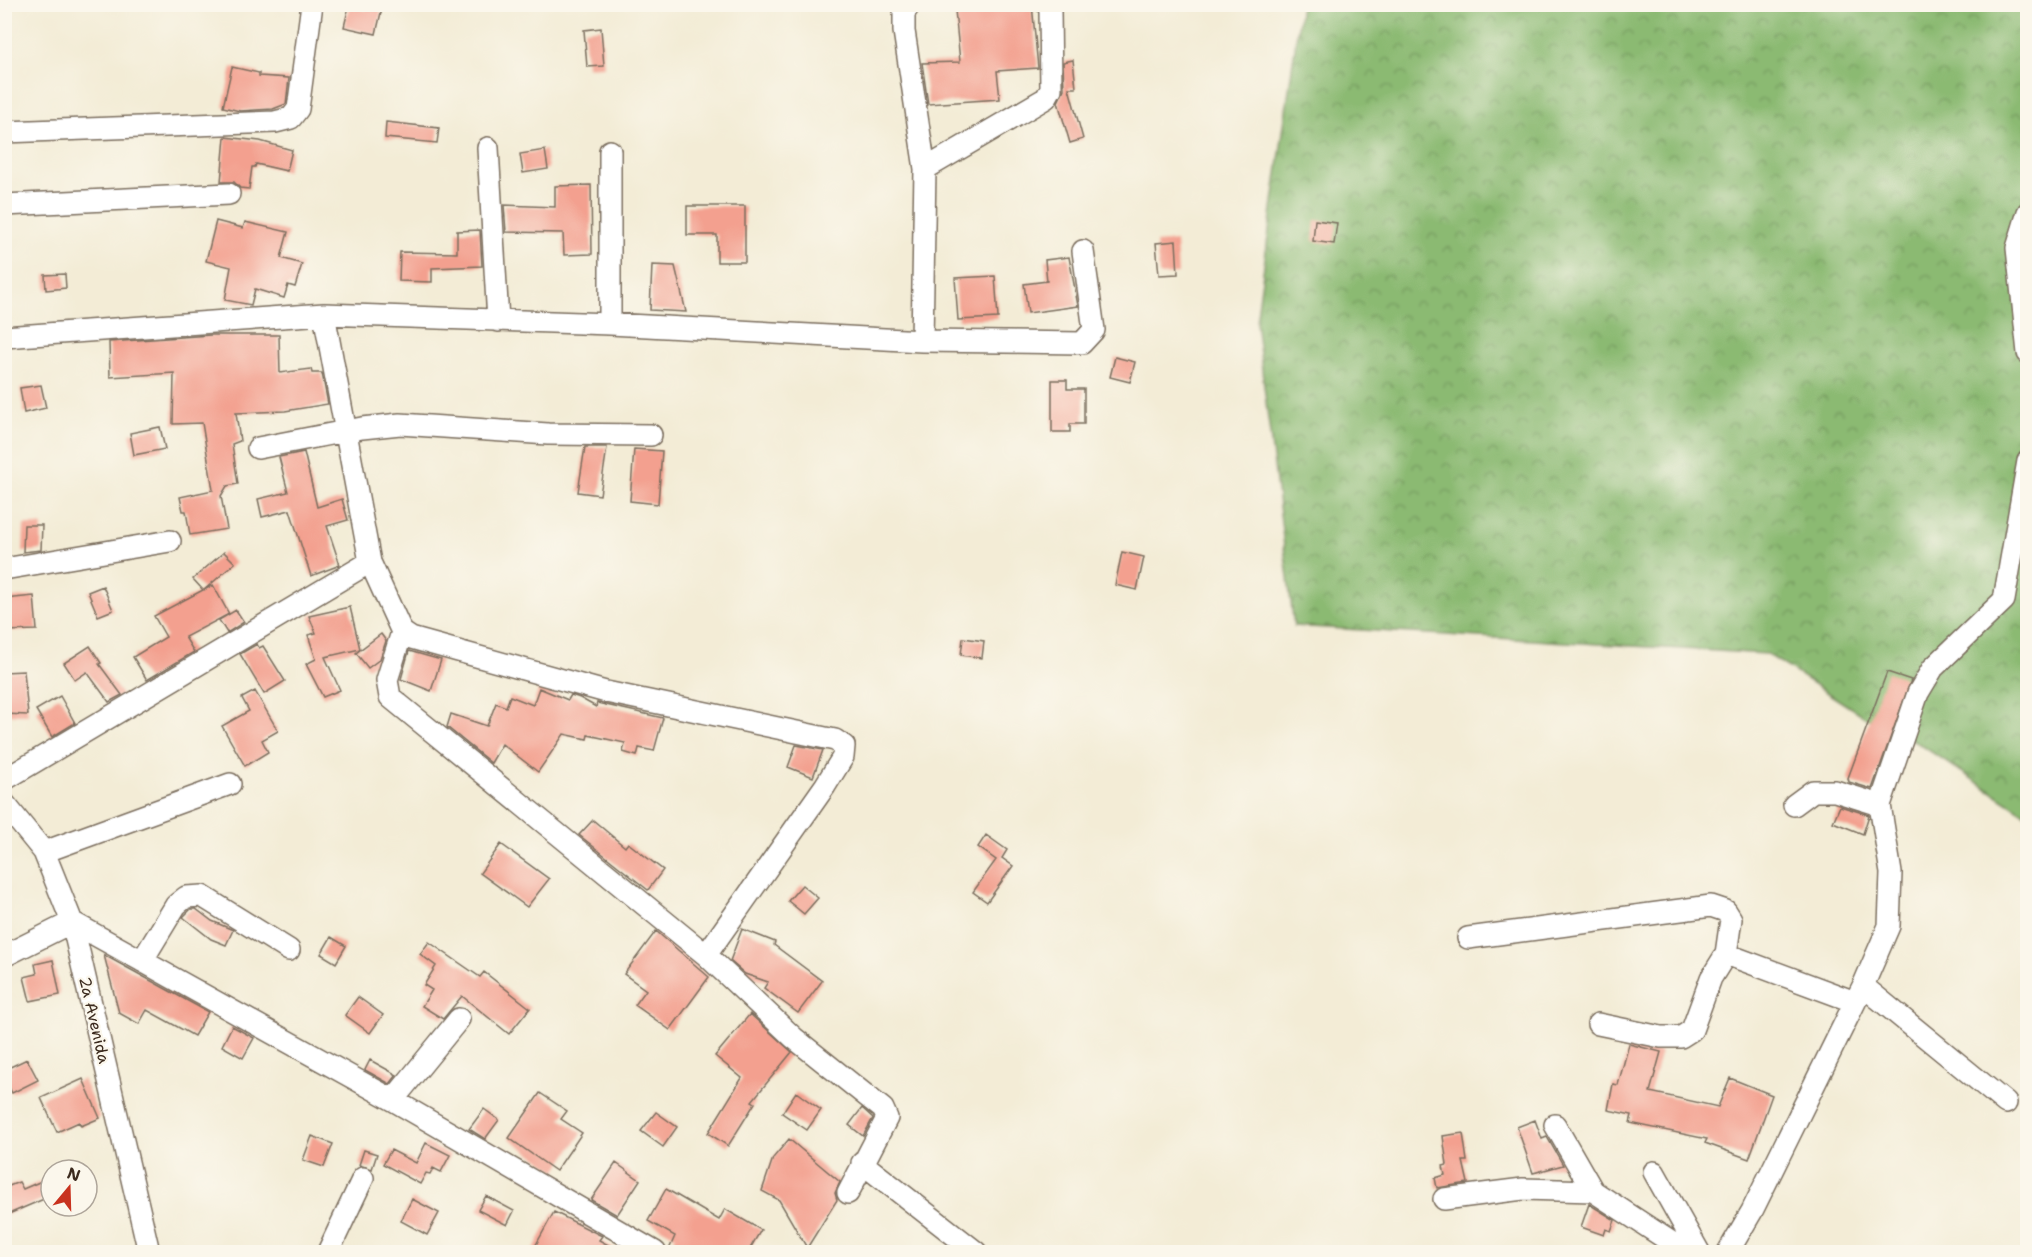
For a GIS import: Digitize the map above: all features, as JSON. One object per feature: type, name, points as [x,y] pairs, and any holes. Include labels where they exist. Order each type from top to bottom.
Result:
[{"type":"street","points":[[4,132],[275,122],[291,118],[298,109],[312,4]]},
{"type":"street","points":[[910,4],[904,13],[904,31],[925,169],[922,341]]},
{"type":"street","points":[[925,169],[1046,99],[1051,89],[1050,10],[1047,4]]},
{"type":"street","points":[[488,148],[498,321]]},
{"type":"street","points":[[610,151],[610,324]]},
{"type":"street","points":[[4,206],[229,194]]},
{"type":"street","points":[[2028,212],[2017,248],[2028,353]]},
{"type":"street","points":[[4,337],[324,314],[610,324],[922,341],[1082,343],[1094,330],[1083,251]]},
{"type":"street","points":[[324,314],[370,562],[402,632],[411,638],[606,692],[834,740],[844,746],[843,757],[825,786],[706,955]]},
{"type":"street","points":[[258,448],[400,424],[548,434],[651,435]]},
{"type":"street","points":[[1728,1252],[1752,1211],[1859,994],[1889,926],[1891,873],[1880,805],[1918,693],[1933,668],[2004,600],[2028,461]]},
{"type":"street","points":[[4,569],[170,541]]},
{"type":"street","points":[[4,780],[370,562]]},
{"type":"street","points":[[402,632],[387,680],[390,697],[706,955],[794,1038],[883,1109],[887,1118],[848,1193]]},
{"type":"street","points":[[44,852],[230,784]]},
{"type":"street","points":[[1794,805],[1813,791],[1835,791],[1880,805]]},
{"type":"street","name":"2a Avenida","points":[[4,803],[44,852],[72,922],[149,1252]]},
{"type":"street","points":[[142,961],[176,905],[186,897],[202,896],[289,950]]},
{"type":"street","points":[[1468,938],[1711,906],[1726,911],[1731,919],[1726,954],[1711,978],[1692,1030],[1681,1037],[1661,1037],[1598,1024]]},
{"type":"street","points":[[4,956],[72,922],[393,1100],[655,1252]]},
{"type":"street","points":[[1726,954],[1859,994],[2006,1103]]},
{"type":"street","points":[[393,1100],[459,1019]]},
{"type":"street","points":[[1556,1125],[1593,1191],[1686,1252]]},
{"type":"street","points":[[862,1163],[976,1252]]},
{"type":"street","points":[[1654,1172],[1699,1252]]},
{"type":"street","points":[[328,1252],[363,1178]]},
{"type":"street","points":[[1444,1199],[1523,1189],[1593,1191]]},
{"type":"green space","points":[[1301,5],[2027,5],[2027,815],[1895,728],[1868,719],[1767,654],[1294,626],[1256,322]]},
{"type":"building","points":[[367,4],[383,4],[376,34],[344,27],[349,6],[366,10]]},
{"type":"building","points":[[999,4],[1032,4],[1038,68],[997,71],[1000,99],[928,104],[922,63],[960,62],[955,10]]},
{"type":"building","points":[[601,28],[604,66],[587,67],[584,30]]},
{"type":"building","points":[[1073,60],[1076,88],[1069,88],[1083,139],[1070,143],[1058,102],[1064,89],[1063,62]]},
{"type":"building","points":[[232,67],[259,73],[259,76],[289,78],[286,104],[273,109],[240,111],[223,107]]},
{"type":"building","points":[[386,122],[439,128],[437,143],[385,138]]},
{"type":"building","points":[[225,137],[260,141],[292,150],[287,171],[256,164],[252,167],[249,189],[240,188],[234,182],[221,182]]},
{"type":"building","points":[[545,150],[548,169],[523,173],[520,154]]},
{"type":"building","points":[[591,185],[592,254],[564,255],[563,233],[506,232],[504,205],[555,207],[555,186]]},
{"type":"building","points":[[687,206],[745,206],[745,262],[717,262],[717,235],[687,235]]},
{"type":"building","points":[[1315,220],[1337,223],[1334,244],[1313,241]]},
{"type":"building","points":[[216,221],[243,228],[245,222],[288,232],[281,258],[302,264],[295,287],[288,285],[284,298],[255,289],[251,305],[225,300],[231,267],[206,261]]},
{"type":"building","points":[[480,230],[482,266],[432,268],[432,282],[399,281],[400,252],[457,253],[457,231]]},
{"type":"building","points":[[1176,241],[1178,274],[1159,275],[1156,243]]},
{"type":"building","points":[[1069,257],[1078,306],[1028,313],[1024,284],[1047,281],[1045,260]]},
{"type":"building","points":[[652,265],[675,266],[686,312],[650,310]]},
{"type":"building","points":[[65,274],[66,288],[46,290],[45,275]]},
{"type":"building","points":[[995,276],[998,318],[958,320],[955,278]]},
{"type":"building","points":[[211,335],[279,335],[280,373],[311,369],[312,373],[322,373],[328,404],[285,411],[236,413],[240,441],[232,444],[238,484],[227,486],[221,496],[227,529],[190,535],[186,511],[183,511],[180,497],[213,490],[202,423],[173,424],[174,373],[110,377],[109,342]]},
{"type":"building","points":[[1115,357],[1135,362],[1130,382],[1110,377]]},
{"type":"building","points":[[1052,380],[1067,380],[1067,389],[1084,389],[1084,424],[1070,424],[1070,432],[1052,432]]},
{"type":"building","points":[[41,385],[46,408],[24,413],[20,388]]},
{"type":"building","points":[[160,427],[165,449],[134,455],[130,433]]},
{"type":"building","points":[[585,447],[607,447],[600,495],[578,492]]},
{"type":"building","points":[[634,449],[662,451],[658,504],[630,501]]},
{"type":"building","points":[[304,452],[317,507],[342,499],[348,520],[327,526],[340,565],[311,576],[290,510],[262,517],[258,499],[288,492],[279,457]]},
{"type":"building","points":[[24,525],[42,525],[41,550],[23,552]]},
{"type":"building","points":[[224,552],[235,563],[204,590],[213,585],[229,614],[185,637],[194,652],[147,680],[133,657],[166,637],[154,616],[203,590],[193,579]]},
{"type":"building","points":[[1122,552],[1144,557],[1137,590],[1115,585]]},
{"type":"building","points":[[103,586],[113,610],[98,616],[88,592]]},
{"type":"building","points":[[34,596],[37,630],[4,631],[4,599]]},
{"type":"building","points":[[350,607],[360,649],[325,657],[340,690],[323,697],[306,664],[316,659],[308,635],[316,633],[309,616]]},
{"type":"building","points":[[236,610],[244,622],[227,633],[219,620]]},
{"type":"building","points":[[381,634],[386,641],[380,659],[368,668],[356,653]]},
{"type":"building","points":[[963,638],[984,641],[982,658],[961,655]]},
{"type":"building","points":[[257,644],[259,648],[263,646],[285,681],[264,694],[240,654]]},
{"type":"building","points":[[90,646],[101,663],[99,664],[122,695],[109,702],[87,672],[75,680],[64,663]]},
{"type":"building","points":[[409,651],[441,660],[431,691],[401,679]]},
{"type":"building","points":[[24,671],[28,715],[4,714],[4,672]]},
{"type":"building","points":[[1887,672],[1911,680],[1872,789],[1849,782],[1848,778]]},
{"type":"building","points":[[539,688],[568,700],[571,695],[580,698],[596,707],[597,703],[663,718],[654,751],[639,748],[637,756],[623,752],[625,743],[588,735],[587,739],[564,734],[538,772],[502,744],[491,763],[447,727],[451,714],[487,726],[496,703],[506,707],[510,696],[533,705]]},
{"type":"building","points":[[255,691],[278,731],[262,740],[268,752],[245,766],[222,726],[249,711],[242,698]]},
{"type":"building","points":[[60,696],[75,723],[52,737],[36,710]]},
{"type":"building","points":[[796,745],[823,750],[813,777],[788,767]]},
{"type":"building","points":[[1840,806],[1869,815],[1863,834],[1833,822]]},
{"type":"building","points":[[593,820],[625,847],[628,843],[663,870],[648,890],[579,835]]},
{"type":"building","points":[[986,835],[1007,850],[1002,858],[1013,866],[987,902],[973,892],[996,860],[978,847]]},
{"type":"building","points":[[501,844],[549,879],[527,907],[480,873]]},
{"type":"building","points":[[802,885],[818,898],[804,914],[788,901]]},
{"type":"building","points":[[191,909],[196,909],[212,921],[233,930],[226,945],[211,939],[183,917]]},
{"type":"building","points":[[742,929],[775,942],[774,945],[822,981],[798,1013],[764,988],[768,982],[745,974],[730,961]]},
{"type":"building","points":[[656,931],[709,977],[670,1030],[635,1005],[646,990],[624,974]]},
{"type":"building","points":[[331,937],[346,946],[336,963],[321,954]]},
{"type":"building","points":[[429,942],[480,977],[484,972],[530,1008],[509,1034],[462,996],[443,1019],[422,1006],[432,990],[424,985],[436,966],[420,954]]},
{"type":"building","points":[[104,955],[208,1012],[194,1036],[147,1010],[139,1024],[119,1013]]},
{"type":"building","points":[[53,960],[60,995],[30,1001],[24,977],[37,974],[35,964]]},
{"type":"building","points":[[358,997],[383,1015],[370,1033],[345,1015]]},
{"type":"building","points":[[750,1014],[792,1052],[752,1101],[755,1103],[728,1146],[708,1133],[742,1078],[715,1056]]},
{"type":"building","points":[[232,1026],[254,1038],[243,1058],[222,1046]]},
{"type":"building","points":[[1629,1044],[1661,1052],[1650,1092],[1718,1107],[1730,1078],[1772,1095],[1749,1159],[1705,1143],[1707,1139],[1630,1123],[1632,1115],[1608,1110],[1613,1084],[1618,1085]]},
{"type":"building","points":[[27,1059],[38,1080],[12,1093],[4,1077],[4,1070]]},
{"type":"building","points":[[370,1060],[397,1075],[390,1084],[365,1070]]},
{"type":"building","points":[[83,1079],[100,1118],[81,1126],[79,1122],[57,1132],[41,1098]]},
{"type":"building","points":[[796,1092],[821,1110],[807,1130],[782,1113]]},
{"type":"building","points":[[540,1093],[567,1111],[561,1119],[582,1133],[556,1171],[509,1138]]},
{"type":"building","points":[[862,1108],[873,1118],[863,1136],[849,1125]]},
{"type":"building","points":[[484,1109],[499,1120],[485,1139],[469,1129]]},
{"type":"building","points":[[656,1112],[677,1127],[663,1147],[641,1131]]},
{"type":"building","points":[[1535,1120],[1542,1139],[1547,1137],[1563,1165],[1533,1173],[1517,1127]]},
{"type":"building","points":[[1463,1133],[1467,1161],[1463,1161],[1468,1183],[1437,1188],[1435,1178],[1445,1175],[1443,1166],[1447,1165],[1443,1136]]},
{"type":"building","points":[[312,1136],[333,1144],[324,1167],[303,1160]]},
{"type":"building","points":[[789,1139],[840,1182],[835,1193],[837,1200],[807,1248],[779,1200],[762,1191],[773,1158]]},
{"type":"building","points":[[426,1143],[450,1155],[441,1172],[433,1168],[430,1174],[426,1173],[420,1184],[383,1164],[391,1150],[416,1163]]},
{"type":"building","points":[[364,1150],[377,1154],[372,1169],[359,1165]]},
{"type":"building","points":[[616,1163],[640,1180],[617,1215],[591,1200]]},
{"type":"building","points":[[19,1182],[23,1189],[39,1182],[39,1201],[4,1216],[4,1188]]},
{"type":"building","points":[[666,1189],[719,1220],[725,1209],[761,1230],[748,1252],[668,1252],[675,1236],[648,1221]]},
{"type":"building","points":[[486,1196],[514,1211],[507,1225],[478,1210]]},
{"type":"building","points":[[412,1199],[439,1213],[427,1235],[401,1221]]},
{"type":"building","points":[[1589,1204],[1615,1220],[1611,1231],[1606,1229],[1604,1235],[1581,1227]]},
{"type":"building","points":[[554,1212],[602,1236],[599,1240],[621,1252],[532,1252]]}]
